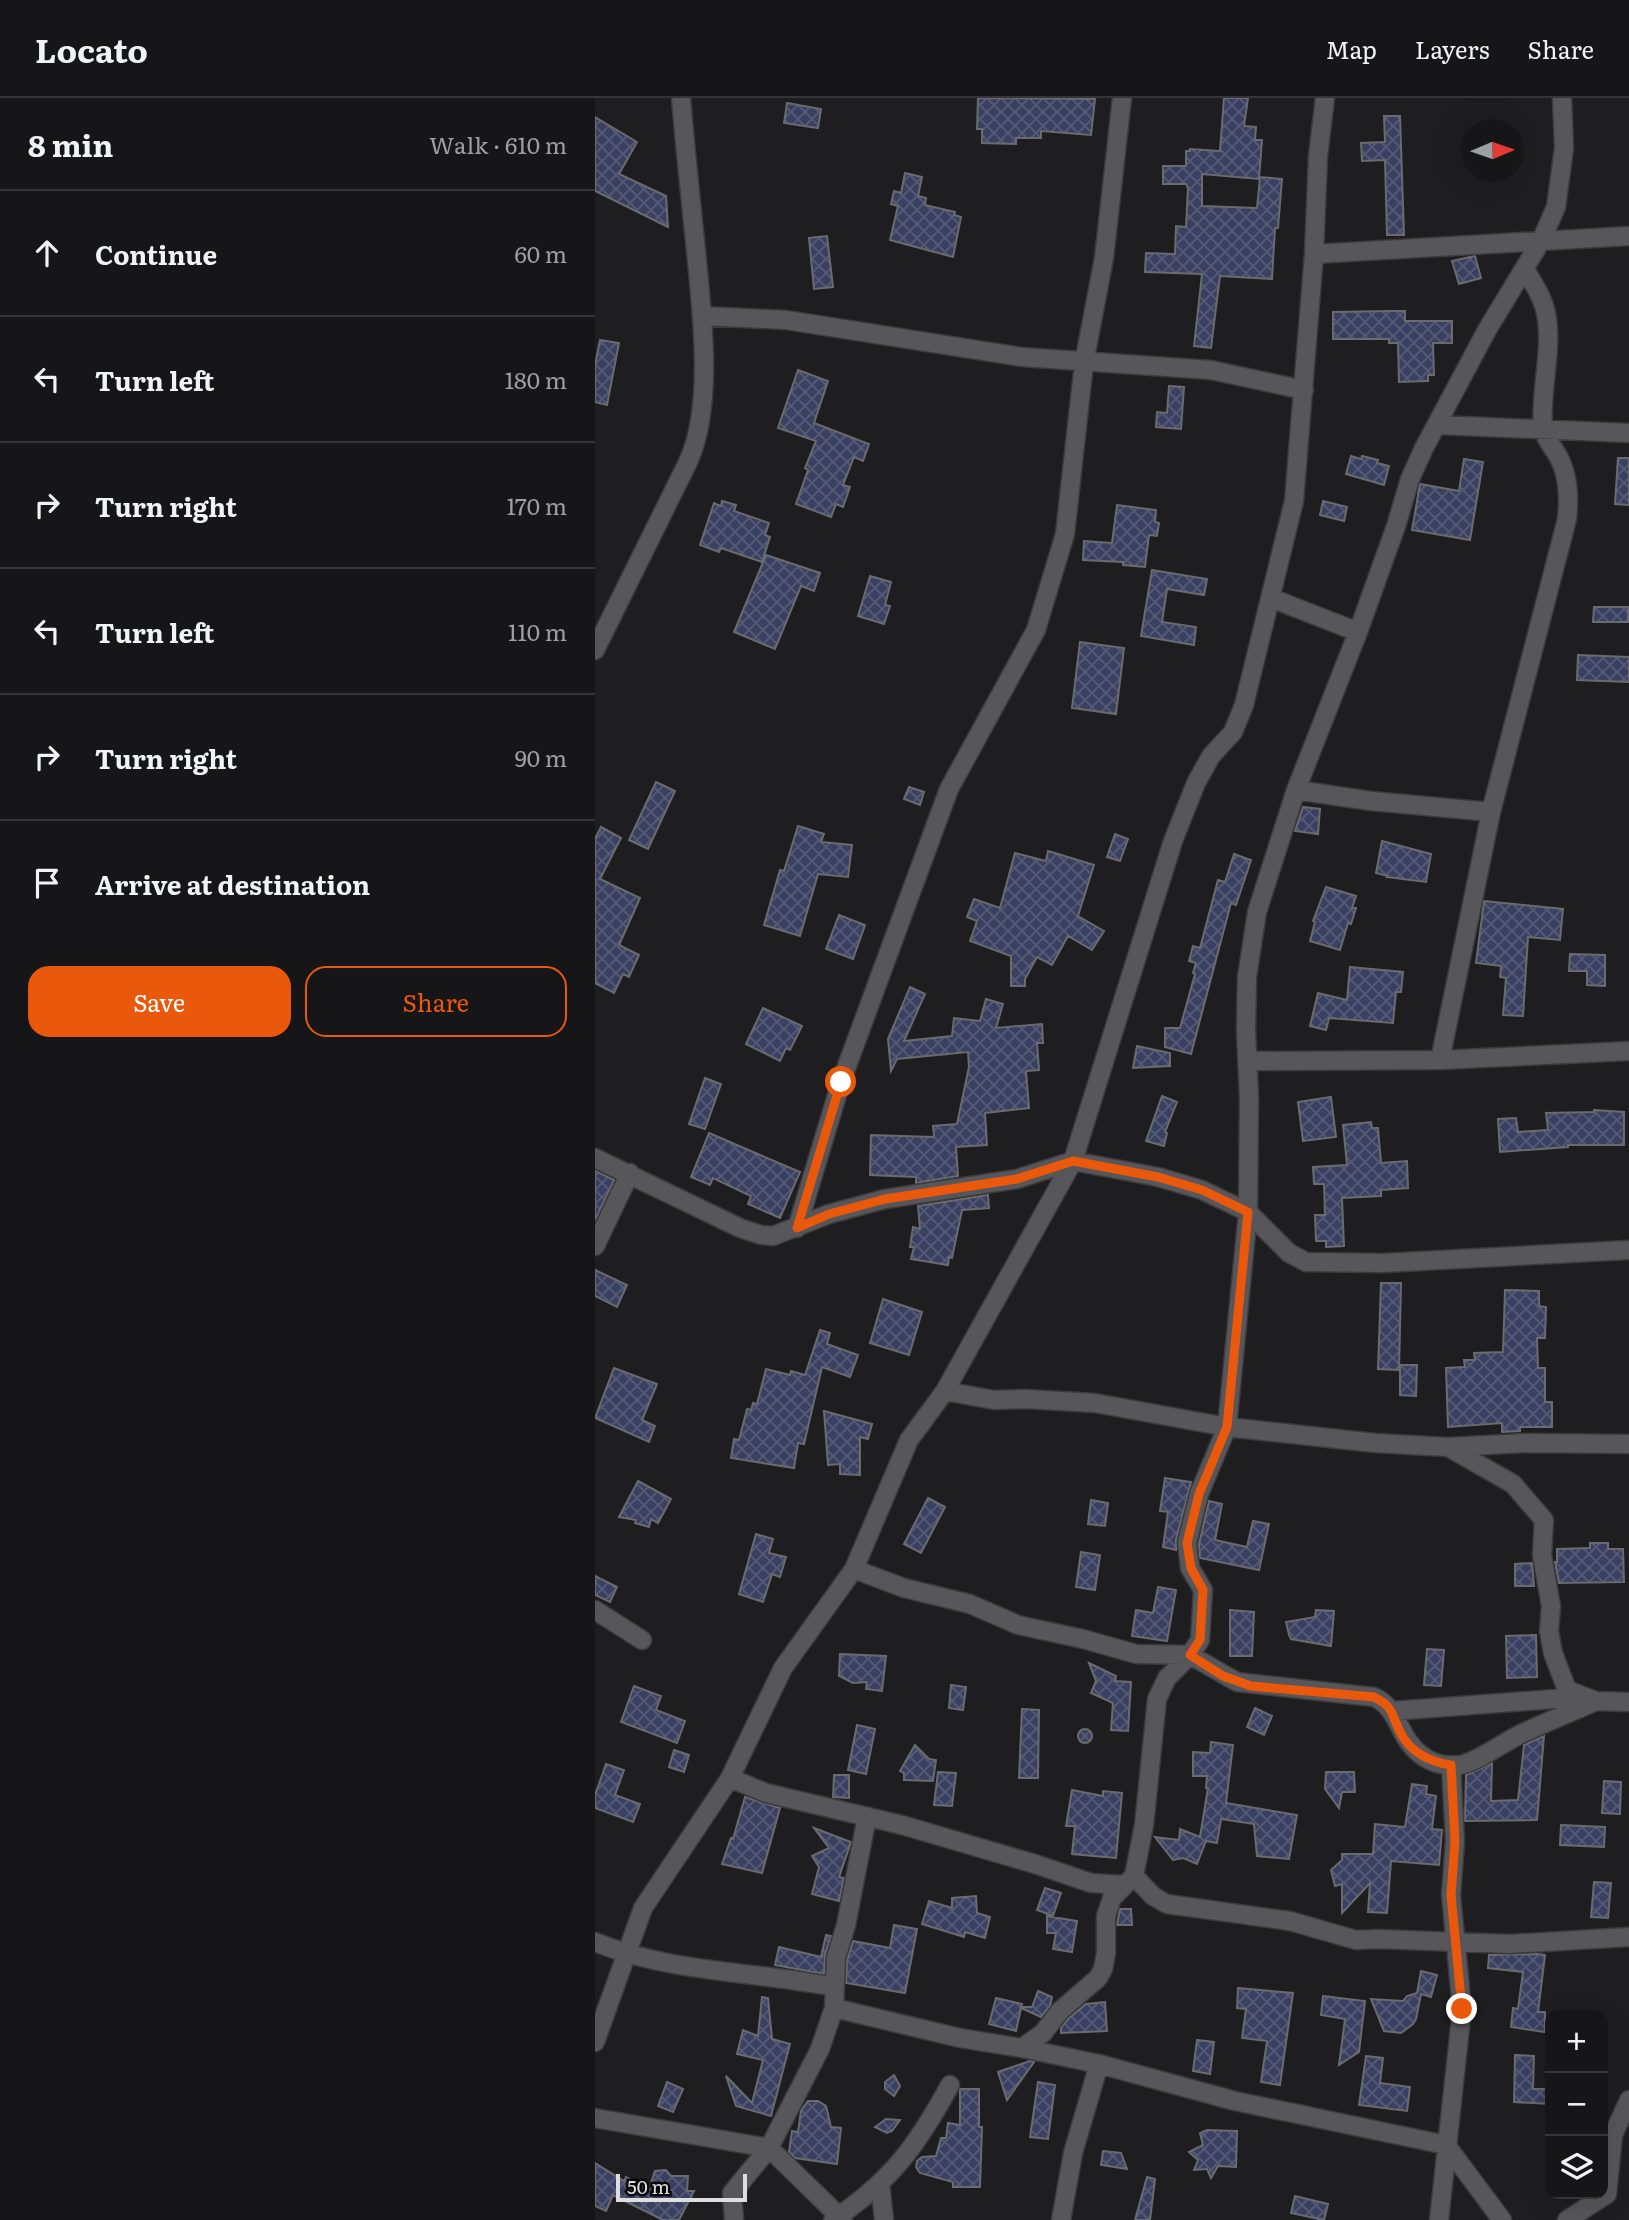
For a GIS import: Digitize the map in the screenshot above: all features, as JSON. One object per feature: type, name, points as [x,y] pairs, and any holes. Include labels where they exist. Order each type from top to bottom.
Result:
[{"type":"street","points":[[595,650],[601,620],[695,447],[702,418],[703,316],[681,98]]},
{"type":"street","points":[[797,1228],[841,1082],[949,789],[1036,630],[1065,534],[1084,363],[1104,258],[1122,98]]},
{"type":"street","points":[[595,2042],[643,1908],[730,1778],[783,1668],[854,1569],[909,1440],[944,1391],[1073,1161],[1173,841],[1196,783],[1211,756],[1233,732],[1244,705],[1294,501],[1314,254],[1318,156],[1325,98]]},
{"type":"street","points":[[1022,2048],[1043,2033],[1060,2011],[1098,1978],[1103,1969],[1106,1916],[1112,1898],[1129,1880],[1144,1825],[1157,1699],[1167,1678],[1190,1655],[1200,1640],[1203,1590],[1191,1568],[1187,1543],[1199,1494],[1227,1427],[1248,1212],[1247,977],[1251,942],[1265,884],[1296,790],[1397,526],[1410,479],[1487,330],[1541,241],[1556,207],[1564,148],[1562,98]]},
{"type":"street","points":[[1314,254],[1629,236]]},
{"type":"street","points":[[1440,1060],[1491,812],[1567,519],[1569,495],[1565,473],[1560,458],[1543,430],[1546,320],[1542,299],[1524,269]]},
{"type":"street","points":[[703,316],[786,320],[1022,357],[1210,370],[1304,390]]},
{"type":"street","points":[[1438,425],[1629,433]]},
{"type":"street","points":[[1271,598],[1358,632]]},
{"type":"street","points":[[1296,790],[1371,801],[1491,812]]},
{"type":"street","points":[[1248,1061],[1440,1060],[1629,1051]]},
{"type":"street","points":[[595,1158],[740,1228],[761,1235],[773,1236],[829,1214],[885,1199],[1017,1179],[1073,1161],[1158,1177],[1202,1190],[1248,1212],[1289,1252],[1306,1262],[1383,1263],[1629,1250]]},
{"type":"street","points":[[595,1246],[630,1173]]},
{"type":"street","points":[[944,1391],[994,1400],[1095,1403],[1227,1427],[1375,1443],[1448,1447],[1528,1443],[1629,1444]]},
{"type":"street","points":[[1448,1447],[1513,1484],[1544,1520],[1542,1555],[1551,1606],[1549,1630],[1553,1653],[1567,1690],[1589,1699]]},
{"type":"street","points":[[854,1569],[904,1588],[970,1604],[1018,1625],[1136,1654],[1190,1655],[1237,1682],[1251,1686],[1374,1697],[1387,1703],[1401,1733],[1414,1749],[1435,1763],[1463,1765],[1589,1699]]},
{"type":"street","points":[[595,1610],[642,1640]]},
{"type":"street","points":[[1392,1711],[1589,1699],[1629,1702]]},
{"type":"street","points":[[1439,2220],[1462,2009],[1451,1895],[1455,1841],[1451,1765]]},
{"type":"street","points":[[730,1778],[766,1793],[867,1817],[1035,1864],[1091,1884],[1129,1880],[1159,1901],[1180,1908],[1290,1921],[1356,1940],[1510,1944],[1629,1937]]},
{"type":"street","points":[[734,2220],[732,2193],[769,2148],[820,2049],[834,2008],[837,1958],[867,1817]]},
{"type":"street","points":[[595,1942],[625,1955],[700,1970],[797,1980],[834,1987]]},
{"type":"street","points":[[834,2008],[960,2038],[1099,2064],[1235,2101],[1446,2145],[1502,2220]]},
{"type":"street","points":[[1061,2220],[1073,2153],[1099,2064]]},
{"type":"street","points":[[595,2118],[769,2148],[838,2219],[896,2169],[926,2129],[950,2085]]},
{"type":"street","points":[[1567,2220],[1607,2194],[1613,2135],[1629,2100]]},
{"type":"street","points":[[880,2183],[884,2220]]},
{"type":"building","points":[[978,98],[1095,99],[1091,135],[1041,131],[1041,138],[1016,138],[1016,144],[982,143],[982,129],[977,129]]},
{"type":"building","points":[[1224,98],[1248,98],[1244,126],[1256,127],[1255,140],[1262,140],[1259,179],[1202,174],[1202,206],[1257,208],[1260,177],[1282,179],[1272,279],[1220,276],[1211,348],[1194,346],[1202,274],[1145,272],[1146,253],[1175,254],[1176,226],[1186,227],[1188,188],[1186,184],[1163,184],[1163,166],[1186,166],[1186,151],[1190,149],[1220,151]]},
{"type":"building","points":[[787,103],[821,109],[818,128],[784,123]]},
{"type":"building","points":[[1384,116],[1400,116],[1404,235],[1387,235],[1385,160],[1362,161],[1361,143],[1385,142]]},
{"type":"building","points":[[595,117],[637,142],[619,174],[666,196],[668,227],[595,191]]},
{"type":"building","points":[[905,173],[922,177],[918,196],[926,198],[925,205],[955,212],[954,215],[961,217],[953,257],[890,240],[898,206],[891,204],[894,191],[901,193]]},
{"type":"building","points":[[827,236],[833,287],[814,289],[809,238]]},
{"type":"building","points":[[1475,256],[1481,278],[1459,284],[1452,261]]},
{"type":"building","points":[[1405,311],[1405,321],[1452,321],[1452,343],[1433,343],[1434,375],[1428,375],[1428,381],[1399,382],[1398,343],[1389,343],[1389,339],[1333,339],[1333,312]]},
{"type":"building","points":[[600,340],[619,343],[607,405],[595,402],[595,365]]},
{"type":"building","points":[[798,370],[828,381],[814,423],[869,444],[863,461],[854,457],[843,485],[850,487],[843,507],[836,504],[831,517],[796,504],[808,470],[805,468],[816,441],[778,428]]},
{"type":"building","points":[[1169,386],[1184,387],[1181,429],[1156,427],[1157,412],[1167,413]]},
{"type":"building","points":[[1351,456],[1378,460],[1377,463],[1389,466],[1384,485],[1346,474]]},
{"type":"building","points":[[1618,458],[1629,458],[1629,505],[1615,504]]},
{"type":"building","points":[[1464,459],[1483,462],[1470,540],[1412,530],[1420,484],[1459,491]]},
{"type":"building","points":[[722,501],[736,505],[734,511],[769,523],[765,535],[770,537],[762,562],[721,548],[719,552],[700,545],[714,503],[721,506]]},
{"type":"building","points":[[1323,501],[1347,507],[1344,521],[1320,515]]},
{"type":"building","points":[[1117,505],[1156,510],[1155,522],[1159,523],[1157,536],[1149,535],[1145,567],[1123,565],[1123,562],[1083,560],[1084,541],[1112,543]]},
{"type":"building","points":[[766,555],[820,573],[814,591],[801,586],[775,649],[734,632]]},
{"type":"building","points":[[1152,570],[1207,579],[1204,595],[1167,589],[1162,622],[1196,627],[1194,645],[1141,636]]},
{"type":"building","points":[[870,576],[891,582],[885,605],[890,606],[884,624],[858,616]]},
{"type":"building","points":[[1594,607],[1628,607],[1628,622],[1593,622]]},
{"type":"building","points":[[1080,642],[1124,648],[1116,714],[1072,708]]},
{"type":"building","points":[[1578,655],[1629,657],[1629,682],[1577,680]]},
{"type":"building","points":[[656,782],[675,791],[648,849],[629,840]]},
{"type":"building","points":[[909,787],[924,792],[920,805],[904,799]]},
{"type":"building","points":[[1303,807],[1320,809],[1318,834],[1295,831]]},
{"type":"building","points":[[798,826],[824,834],[821,842],[852,845],[848,877],[818,874],[800,936],[764,925],[780,870],[784,871]]},
{"type":"building","points":[[601,827],[621,838],[600,879],[640,898],[619,945],[639,955],[629,977],[623,974],[614,993],[595,983],[595,839]]},
{"type":"building","points":[[1115,834],[1128,839],[1120,861],[1107,857]]},
{"type":"building","points":[[1382,841],[1431,854],[1426,882],[1376,873]]},
{"type":"building","points":[[1048,851],[1094,865],[1078,916],[1104,931],[1092,950],[1068,936],[1052,965],[1037,957],[1025,979],[1025,986],[1011,986],[1011,956],[970,941],[977,921],[967,917],[974,899],[1000,908],[1015,853],[1046,861]]},
{"type":"building","points":[[1234,854],[1251,860],[1236,905],[1231,903],[1191,1054],[1165,1047],[1165,1028],[1180,1028],[1195,974],[1196,963],[1189,961],[1193,946],[1200,948],[1218,880],[1225,882]]},
{"type":"building","points":[[1326,887],[1356,896],[1352,908],[1356,908],[1351,924],[1348,923],[1340,950],[1310,941],[1315,922],[1313,921]]},
{"type":"building","points":[[1484,901],[1563,909],[1560,940],[1528,937],[1523,1016],[1503,1015],[1506,978],[1500,977],[1501,966],[1476,963]]},
{"type":"building","points":[[839,915],[865,925],[853,959],[826,949]]},
{"type":"building","points":[[1570,954],[1605,955],[1605,986],[1587,985],[1587,971],[1569,971]]},
{"type":"building","points":[[1350,967],[1403,972],[1401,992],[1396,992],[1393,1023],[1329,1018],[1326,1030],[1310,1026],[1318,993],[1347,1000]]},
{"type":"building","points":[[910,987],[925,994],[904,1041],[952,1036],[954,1018],[980,1021],[986,999],[1003,1004],[996,1028],[1042,1024],[1043,1043],[1037,1043],[1039,1070],[1026,1071],[1029,1108],[985,1113],[987,1145],[956,1147],[958,1176],[916,1183],[916,1177],[870,1175],[871,1135],[934,1137],[933,1126],[957,1124],[969,1067],[968,1052],[897,1059],[891,1071],[888,1039]]},
{"type":"building","points":[[763,1008],[802,1026],[790,1050],[786,1048],[780,1061],[746,1044]]},
{"type":"building","points":[[1137,1046],[1170,1053],[1170,1066],[1133,1068]]},
{"type":"building","points":[[705,1078],[721,1084],[705,1129],[689,1124]]},
{"type":"building","points":[[1162,1096],[1177,1102],[1165,1132],[1164,1146],[1146,1141]]},
{"type":"building","points":[[1331,1097],[1336,1137],[1303,1141],[1298,1102]]},
{"type":"building","points":[[1594,1110],[1624,1112],[1624,1145],[1568,1145],[1500,1152],[1498,1119],[1516,1118],[1518,1132],[1548,1130],[1546,1113]]},
{"type":"building","points":[[1371,1122],[1372,1128],[1378,1128],[1381,1163],[1407,1161],[1408,1188],[1381,1190],[1381,1196],[1342,1198],[1344,1246],[1326,1247],[1326,1241],[1316,1241],[1315,1215],[1325,1215],[1324,1184],[1314,1184],[1313,1167],[1347,1165],[1343,1125]]},
{"type":"building","points":[[709,1133],[800,1172],[780,1218],[748,1204],[751,1196],[713,1178],[710,1185],[691,1177]]},
{"type":"building","points":[[595,1171],[614,1180],[595,1220]]},
{"type":"building","points":[[988,1195],[989,1208],[962,1210],[952,1258],[949,1257],[948,1265],[911,1259],[914,1247],[910,1247],[913,1227],[920,1229],[918,1206]]},
{"type":"building","points":[[595,1270],[627,1285],[617,1307],[595,1296]]},
{"type":"building","points":[[1381,1283],[1401,1283],[1399,1370],[1378,1369]]},
{"type":"building","points":[[1505,1290],[1539,1291],[1539,1306],[1546,1307],[1545,1338],[1537,1338],[1538,1368],[1545,1368],[1545,1402],[1552,1402],[1552,1427],[1520,1427],[1520,1431],[1502,1432],[1502,1423],[1448,1427],[1446,1368],[1465,1367],[1464,1360],[1475,1360],[1474,1353],[1503,1352]]},
{"type":"building","points":[[883,1299],[922,1312],[909,1355],[870,1343]]},
{"type":"building","points":[[820,1330],[830,1333],[827,1344],[858,1355],[850,1377],[822,1367],[804,1444],[798,1443],[794,1468],[731,1458],[734,1439],[739,1440],[747,1409],[751,1410],[753,1403],[757,1404],[766,1369],[790,1375],[791,1371],[805,1375]]},
{"type":"building","points":[[1400,1365],[1417,1365],[1416,1396],[1400,1395]]},
{"type":"building","points":[[614,1368],[657,1384],[642,1420],[655,1426],[649,1442],[595,1418]]},
{"type":"building","points":[[824,1411],[872,1424],[868,1439],[860,1437],[860,1475],[840,1474],[840,1464],[828,1465]]},
{"type":"building","points":[[1165,1478],[1191,1482],[1176,1540],[1176,1550],[1163,1547],[1168,1512],[1160,1511]]},
{"type":"building","points":[[638,1481],[671,1499],[658,1523],[651,1519],[649,1527],[635,1523],[636,1520],[619,1517]]},
{"type":"building","points":[[928,1498],[945,1507],[921,1553],[904,1544]]},
{"type":"building","points":[[1091,1500],[1108,1503],[1105,1526],[1088,1524]]},
{"type":"building","points":[[1209,1501],[1222,1504],[1215,1540],[1247,1547],[1253,1521],[1269,1524],[1259,1570],[1200,1558],[1199,1544]]},
{"type":"building","points":[[756,1534],[773,1539],[769,1553],[786,1557],[780,1577],[772,1574],[763,1602],[739,1594]]},
{"type":"building","points":[[1590,1543],[1608,1543],[1608,1549],[1623,1549],[1624,1582],[1559,1583],[1555,1562],[1557,1549],[1590,1548]]},
{"type":"building","points":[[1081,1552],[1100,1555],[1095,1590],[1076,1587]]},
{"type":"building","points":[[1532,1563],[1534,1586],[1515,1586],[1515,1564]]},
{"type":"building","points":[[595,1576],[617,1587],[610,1602],[595,1595]]},
{"type":"building","points":[[1158,1587],[1176,1590],[1167,1641],[1132,1636],[1136,1610],[1153,1613]]},
{"type":"building","points":[[1230,1610],[1254,1612],[1252,1656],[1230,1656]]},
{"type":"building","points":[[1316,1610],[1334,1611],[1331,1646],[1291,1639],[1289,1635],[1286,1622],[1315,1617]]},
{"type":"building","points":[[1536,1635],[1537,1677],[1507,1678],[1506,1636]]},
{"type":"building","points":[[1427,1649],[1444,1650],[1441,1686],[1424,1685]]},
{"type":"building","points":[[840,1654],[886,1656],[882,1691],[866,1689],[867,1682],[853,1683],[839,1676]]},
{"type":"building","points":[[1089,1663],[1116,1676],[1115,1681],[1131,1682],[1128,1731],[1111,1730],[1113,1703],[1091,1693],[1096,1681]]},
{"type":"building","points":[[951,1685],[966,1687],[963,1710],[949,1708]]},
{"type":"building","points":[[634,1686],[661,1696],[656,1710],[685,1721],[677,1743],[621,1722]]},
{"type":"building","points":[[1255,1708],[1272,1716],[1264,1735],[1247,1727]]},
{"type":"building","points":[[1022,1709],[1039,1710],[1038,1778],[1019,1778]]},
{"type":"building","points":[[857,1725],[875,1729],[866,1774],[848,1770]]},
{"type":"building","points":[[1082,1729],[1088,1729],[1092,1736],[1088,1743],[1082,1743],[1078,1739],[1078,1733]]},
{"type":"building","points":[[1544,1736],[1537,1820],[1465,1821],[1466,1775],[1492,1763],[1491,1801],[1518,1800],[1524,1745]]},
{"type":"building","points":[[1211,1742],[1233,1745],[1226,1803],[1297,1815],[1289,1859],[1257,1856],[1254,1824],[1221,1819],[1217,1843],[1206,1841],[1197,1864],[1183,1858],[1173,1860],[1155,1837],[1179,1840],[1180,1829],[1200,1837],[1208,1788],[1207,1776],[1193,1776],[1193,1752],[1210,1753]]},
{"type":"building","points":[[915,1745],[929,1759],[936,1760],[933,1781],[904,1780],[904,1773],[900,1771]]},
{"type":"building","points":[[674,1750],[689,1755],[684,1772],[669,1767]]},
{"type":"building","points":[[606,1764],[624,1770],[615,1795],[640,1804],[633,1822],[595,1808],[595,1795]]},
{"type":"building","points":[[938,1772],[956,1773],[952,1806],[934,1805]]},
{"type":"building","points":[[1326,1772],[1354,1772],[1355,1792],[1342,1792],[1339,1808],[1325,1789]]},
{"type":"building","points":[[834,1775],[849,1775],[849,1798],[833,1797]]},
{"type":"building","points":[[1604,1781],[1621,1782],[1620,1814],[1602,1813]]},
{"type":"building","points":[[1412,1784],[1427,1786],[1426,1794],[1436,1796],[1432,1829],[1442,1830],[1439,1865],[1391,1861],[1387,1913],[1368,1912],[1370,1883],[1342,1913],[1342,1884],[1335,1886],[1331,1870],[1342,1860],[1342,1854],[1373,1854],[1375,1824],[1405,1827]]},
{"type":"building","points":[[1072,1790],[1103,1796],[1103,1791],[1122,1793],[1116,1858],[1072,1854],[1075,1826],[1066,1826]]},
{"type":"building","points":[[745,1797],[780,1808],[762,1873],[722,1864],[731,1838],[733,1839]]},
{"type":"building","points":[[1561,1825],[1605,1827],[1604,1847],[1560,1845]]},
{"type":"building","points":[[814,1828],[851,1842],[839,1877],[844,1878],[839,1901],[812,1894],[819,1867],[812,1856],[829,1848]]},
{"type":"building","points":[[1594,1882],[1611,1883],[1608,1918],[1591,1917]]},
{"type":"building","points":[[1045,1888],[1061,1893],[1053,1916],[1037,1910]]},
{"type":"building","points":[[976,1896],[977,1913],[990,1917],[985,1938],[965,1932],[964,1937],[922,1924],[929,1901],[952,1908],[952,1898]]},
{"type":"building","points":[[1120,1909],[1131,1909],[1132,1925],[1117,1925]]},
{"type":"building","points":[[1047,1916],[1077,1921],[1072,1952],[1053,1949],[1056,1933],[1047,1933]]},
{"type":"building","points":[[894,1925],[917,1929],[905,1993],[846,1983],[847,1960],[853,1941],[890,1948]]},
{"type":"building","points":[[826,1935],[831,1936],[825,1955],[824,1974],[775,1965],[779,1947],[821,1957]]},
{"type":"building","points":[[1489,1955],[1545,1955],[1538,2012],[1545,2012],[1545,2032],[1511,2027],[1513,2008],[1518,2009],[1523,1972],[1488,1968]]},
{"type":"building","points":[[1421,1971],[1437,1975],[1431,1997],[1421,1994],[1416,2019],[1401,2033],[1384,2031],[1371,1999],[1403,2001],[1407,1996],[1417,1993]]},
{"type":"building","points":[[1238,1988],[1293,1993],[1280,2085],[1261,2082],[1267,2041],[1242,2038],[1246,2009],[1237,2008]]},
{"type":"building","points":[[1038,1991],[1052,1997],[1050,2006],[1041,2017],[1021,2008],[1016,2031],[989,2024],[996,1998],[1022,2004],[1021,2007],[1032,2007]]},
{"type":"building","points":[[1323,1996],[1365,2001],[1359,2052],[1339,2065],[1345,2019],[1321,2015]]},
{"type":"building","points":[[762,1997],[768,1998],[772,2039],[790,2044],[771,2116],[736,2106],[726,2076],[752,2103],[763,2060],[737,2054],[743,2030],[758,2036]]},
{"type":"building","points":[[1105,2002],[1107,2031],[1061,2033],[1061,2028],[1068,2019],[1086,2004]]},
{"type":"building","points":[[1197,2040],[1214,2042],[1210,2074],[1193,2071]]},
{"type":"building","points":[[1515,2055],[1534,2056],[1533,2089],[1545,2089],[1545,2104],[1514,2102]]},
{"type":"building","points":[[1366,2056],[1383,2058],[1380,2083],[1410,2087],[1407,2111],[1359,2105]]},
{"type":"building","points":[[1034,2062],[1007,2100],[998,2072]]},
{"type":"building","points":[[894,2075],[900,2086],[894,2096],[885,2089],[885,2082]]},
{"type":"building","points":[[667,2082],[683,2089],[673,2112],[658,2106]]},
{"type":"building","points":[[1038,2082],[1055,2085],[1048,2139],[1030,2137]]},
{"type":"building","points":[[960,2089],[979,2089],[979,2127],[982,2127],[980,2187],[953,2187],[953,2182],[920,2173],[916,2167],[917,2161],[922,2157],[936,2156],[941,2138],[946,2138],[948,2123],[960,2125]]},
{"type":"building","points":[[808,2101],[818,2101],[826,2106],[831,2127],[841,2128],[837,2164],[795,2158],[789,2152],[792,2131],[798,2132],[801,2111]]},
{"type":"building","points":[[886,2119],[900,2120],[892,2131],[887,2133],[875,2127]]},
{"type":"building","points":[[1207,2130],[1237,2131],[1236,2167],[1218,2166],[1211,2178],[1207,2169],[1194,2170],[1198,2160],[1189,2152],[1203,2145],[1200,2133]]},
{"type":"building","points":[[1103,2151],[1121,2153],[1127,2169],[1101,2165]]},
{"type":"building","points":[[595,2163],[624,2181],[626,2177],[649,2189],[655,2171],[666,2170],[671,2176],[688,2176],[687,2191],[694,2191],[679,2220],[663,2220],[613,2195],[606,2211],[595,2206]]},
{"type":"building","points":[[1147,2177],[1155,2179],[1150,2220],[1135,2220]]},
{"type":"building","points":[[1295,2196],[1328,2204],[1324,2220],[1291,2213]]},
{"type":"route","points":[[841,1082],[797,1228],[829,1214],[885,1199],[1017,1179],[1073,1161],[1158,1177],[1202,1190],[1248,1212],[1227,1427],[1199,1494],[1187,1543],[1191,1568],[1203,1590],[1200,1640],[1190,1655],[1223,1676],[1251,1686],[1374,1697],[1387,1703],[1401,1733],[1420,1755],[1435,1763],[1451,1765],[1455,1841],[1451,1895],[1462,2009]]}]
